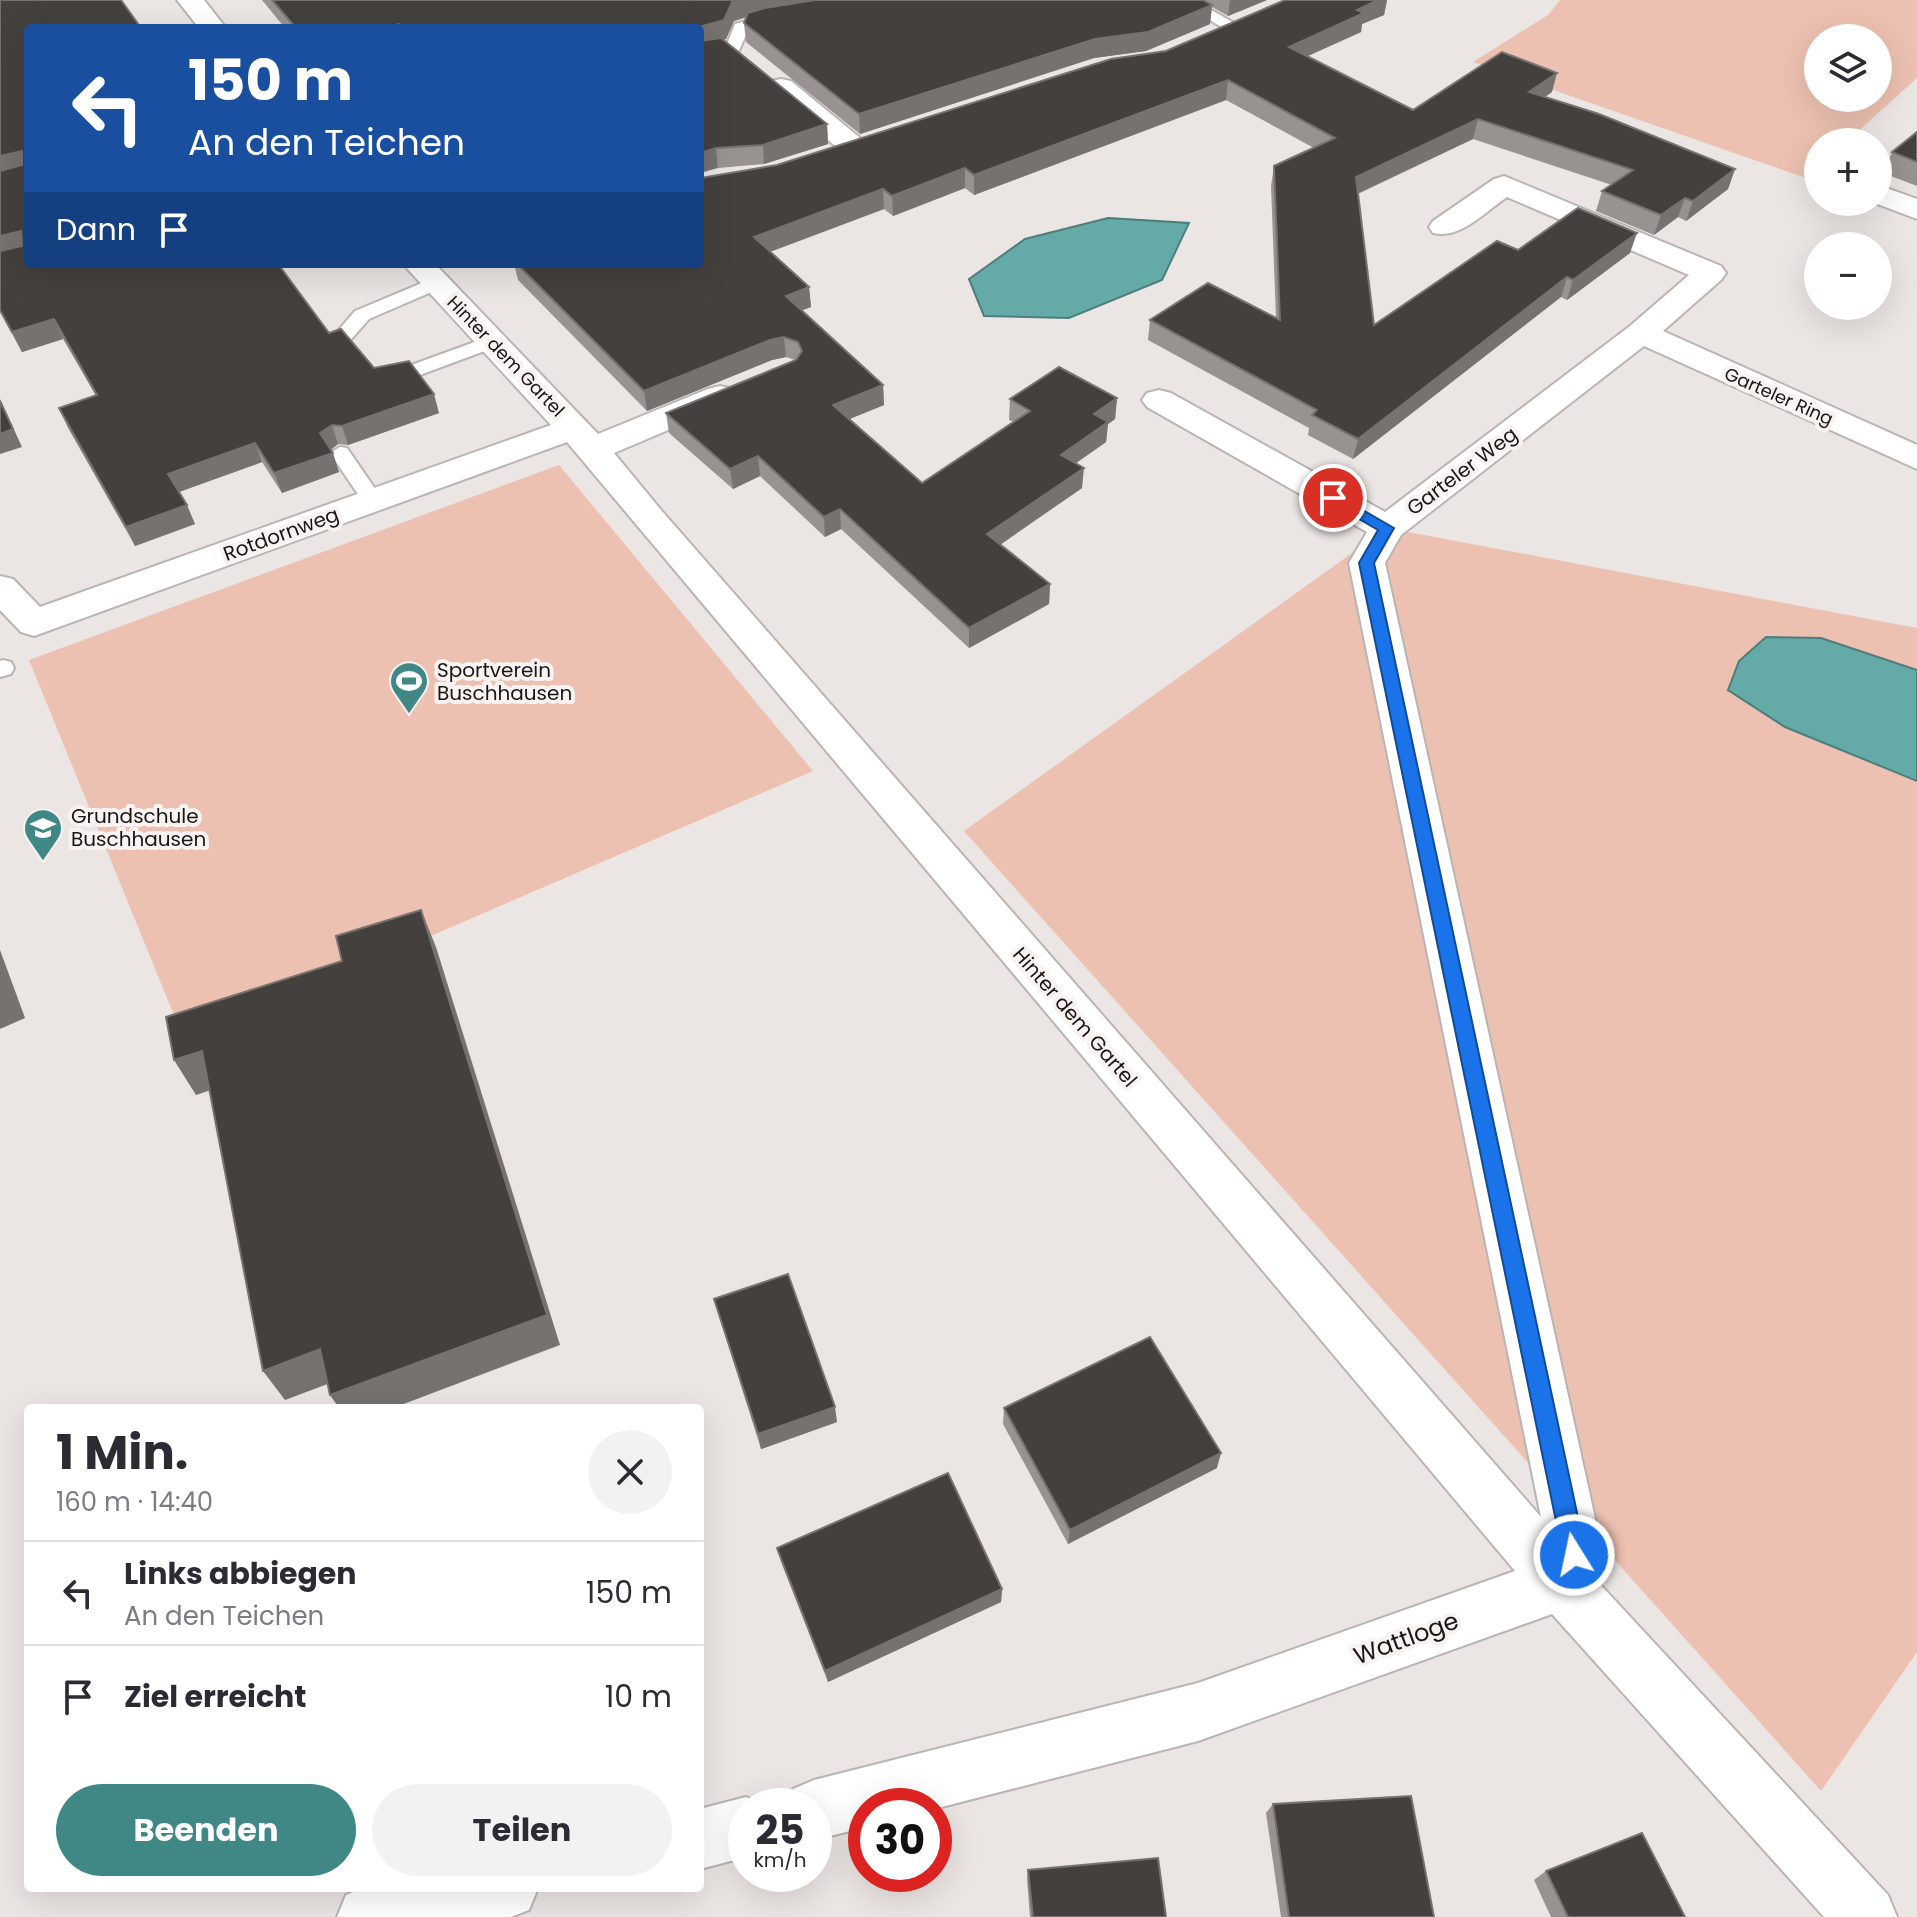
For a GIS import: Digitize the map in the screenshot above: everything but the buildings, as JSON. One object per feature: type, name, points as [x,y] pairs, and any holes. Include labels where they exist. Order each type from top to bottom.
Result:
[{"type":"street","points":[[190,0],[210,24]]},
{"type":"street","points":[[1206,38],[1245,21]]},
{"type":"street","points":[[733,48],[867,144],[826,157]]},
{"type":"street","name":"Garteler Weg","points":[[1444,227],[1504,185],[1710,273],[1641,333],[1387,528],[1367,563],[1571,1532],[1574,1555],[1572,1574],[1561,1583]]},
{"type":"street","points":[[1892,200],[1917,210]]},
{"type":"street","name":"Hinter dem Gartel","points":[[435,273],[491,342],[584,438],[648,518],[1561,1583]]},
{"type":"street","name":"Garteler Ring","points":[[1641,333],[1917,458]]},
{"type":"street","points":[[584,438],[750,384]]},
{"type":"street","points":[[1159,400],[1387,528]]},
{"type":"street","name":"Rotdornweg","points":[[0,588],[34,623],[373,501],[584,438]]},
{"type":"street","points":[[1561,1583],[1866,1917]]},
{"type":"street","name":"Wattloge","points":[[832,1805],[1198,1712],[1561,1583]]},
{"type":"street","points":[[704,1838],[728,1832]]},
{"type":"street","points":[[368,1917],[485,1892]]},
{"type":"lane","points":[[1182,0],[1245,21]]},
{"type":"lane","points":[[704,52],[733,48],[741,27],[793,15]]},
{"type":"lane","points":[[341,339],[362,315],[435,273]]},
{"type":"lane","points":[[402,375],[491,342]]},
{"type":"lane","points":[[340,453],[373,501]]},
{"type":"shaded area","points":[[1560,0],[1917,0],[1917,78],[1892,101],[1892,24],[1804,24],[1804,112],[1879,112],[1862,128],[1804,128],[1804,177],[1473,62],[1548,15]]},
{"type":"shaded area","name":"Sportverein Buschhausen","points":[[559,465],[813,771],[185,1042],[29,660]]},
{"type":"shaded area","points":[[1387,528],[1917,628],[1917,1652],[1821,1791],[964,831]]},
{"type":"water","points":[[1108,218],[1189,223],[1162,280],[1069,318],[984,316],[969,279],[1025,239]]},
{"type":"water","points":[[1766,637],[1821,638],[1917,670],[1917,781],[1785,727],[1728,690],[1739,661]]},
{"type":"place","name":"Sportverein Buschhausen","points":[[409,715]]},
{"type":"place","name":"Grundschule Buschhausen","points":[[43,862]]},
{"type":"route","points":[[1333,498],[1387,528],[1367,563],[1574,1555]]}]
